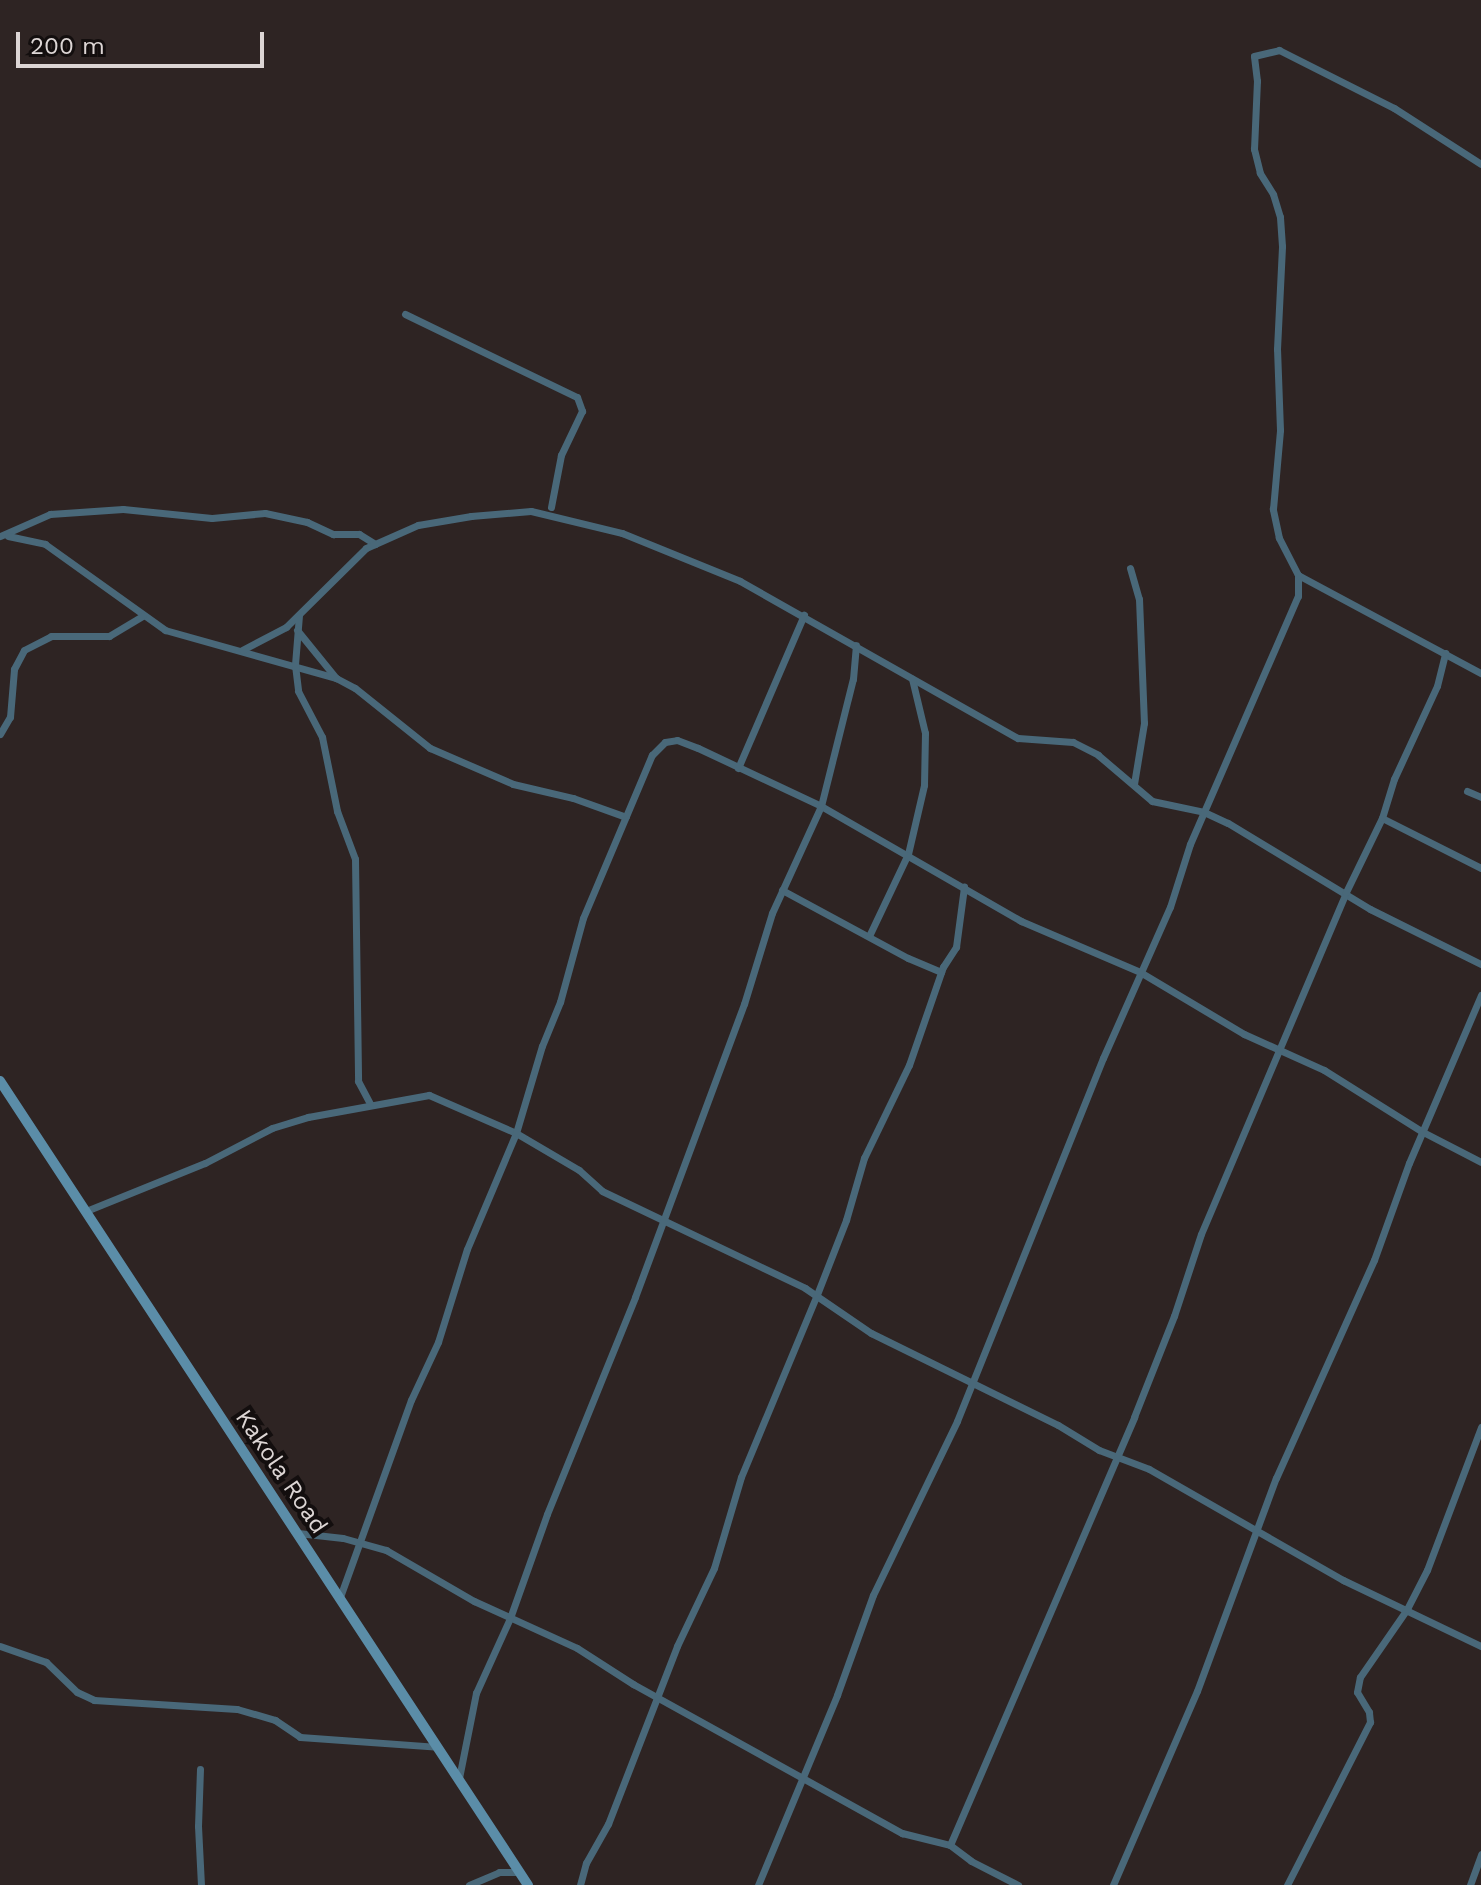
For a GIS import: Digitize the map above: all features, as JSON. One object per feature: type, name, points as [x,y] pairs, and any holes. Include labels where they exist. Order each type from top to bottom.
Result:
[{"type":"main road","name":"Kakola Road","points":[[0,1081],[528,1885]]},
{"type":"street","points":[[758,1885],[803,1779],[873,1595],[957,1421],[1140,972],[1170,907],[1180,869],[1300,589],[1298,575],[1279,538],[1273,509],[1280,430],[1277,349],[1282,246],[1280,217],[1273,194],[1260,173],[1254,149],[1257,81],[1254,56],[1279,50],[1394,108],[1481,164]]},
{"type":"street","points":[[405,314],[577,397],[582,411],[561,455],[551,507]]},
{"type":"street","points":[[0,547],[3,536],[21,524],[50,514],[123,509],[191,517],[265,513],[307,522],[333,534],[359,534],[375,544]]},
{"type":"street","points":[[242,650],[275,634],[349,563],[375,544],[418,525],[471,516],[531,511],[622,533],[740,581],[1018,738],[1073,742],[1098,755],[1156,803],[1204,812],[1438,945],[1481,964]]},
{"type":"street","points":[[3,536],[45,544],[142,616],[184,636],[336,678],[355,688],[430,748],[513,784],[573,798],[626,817]]},
{"type":"street","points":[[1130,568],[1139,599],[1143,683],[1143,733],[1134,784]]},
{"type":"street","points":[[1298,575],[1481,673]]},
{"type":"street","points":[[299,614],[295,665],[298,691],[322,737],[337,811],[355,859],[355,1041],[358,1081],[371,1105]]},
{"type":"street","points":[[738,768],[804,615]]},
{"type":"street","points":[[0,734],[9,722],[14,669],[24,650],[51,636],[109,636],[142,616]]},
{"type":"street","points":[[297,630],[336,678]]},
{"type":"street","points":[[459,1778],[476,1693],[510,1618],[547,1514],[635,1297],[735,1028],[782,890],[821,806],[853,679],[856,645]]},
{"type":"street","points":[[950,1845],[1116,1458],[1174,1316],[1201,1234],[1346,892],[1382,818],[1394,779],[1437,686],[1445,653]]},
{"type":"street","points":[[869,936],[908,854],[921,803],[926,748],[922,715],[912,679]]},
{"type":"street","points":[[340,1597],[411,1400],[438,1342],[467,1249],[516,1133],[545,1038],[560,1002],[583,918],[652,755],[665,742],[686,743],[821,806],[1021,921],[1140,972],[1244,1034],[1324,1070],[1423,1132],[1481,1162]]},
{"type":"street","points":[[1467,791],[1481,797]]},
{"type":"street","points":[[1382,818],[1393,821],[1426,844],[1481,868]]},
{"type":"street","points":[[580,1885],[583,1870],[606,1830],[677,1646],[714,1568],[758,1433],[846,1220],[864,1158],[909,1065],[941,972],[959,938],[964,887]]},
{"type":"street","points":[[782,890],[941,972]]},
{"type":"street","points":[[1113,1885],[1197,1691],[1276,1478],[1374,1260],[1423,1132],[1481,995]]},
{"type":"street","points":[[86,1211],[195,1167],[272,1128],[308,1117],[425,1094],[464,1107],[516,1133],[579,1170],[602,1191],[769,1270],[871,1333],[971,1381],[1116,1458],[1149,1469],[1343,1580],[1481,1646]]},
{"type":"street","points":[[1287,1885],[1370,1720],[1357,1692],[1360,1677],[1407,1609],[1432,1560],[1481,1427]]},
{"type":"street","points":[[298,1533],[386,1550],[510,1618],[577,1648],[659,1698],[902,1833],[950,1845],[971,1861],[1018,1885]]},
{"type":"street","points":[[0,1646],[46,1662],[77,1692],[94,1700],[237,1709],[275,1720],[300,1737],[438,1747]]},
{"type":"street","points":[[200,1769],[201,1885]]},
{"type":"street","points":[[1470,1885],[1481,1854]]},
{"type":"street","points":[[469,1885],[499,1872],[518,1872]]}]
